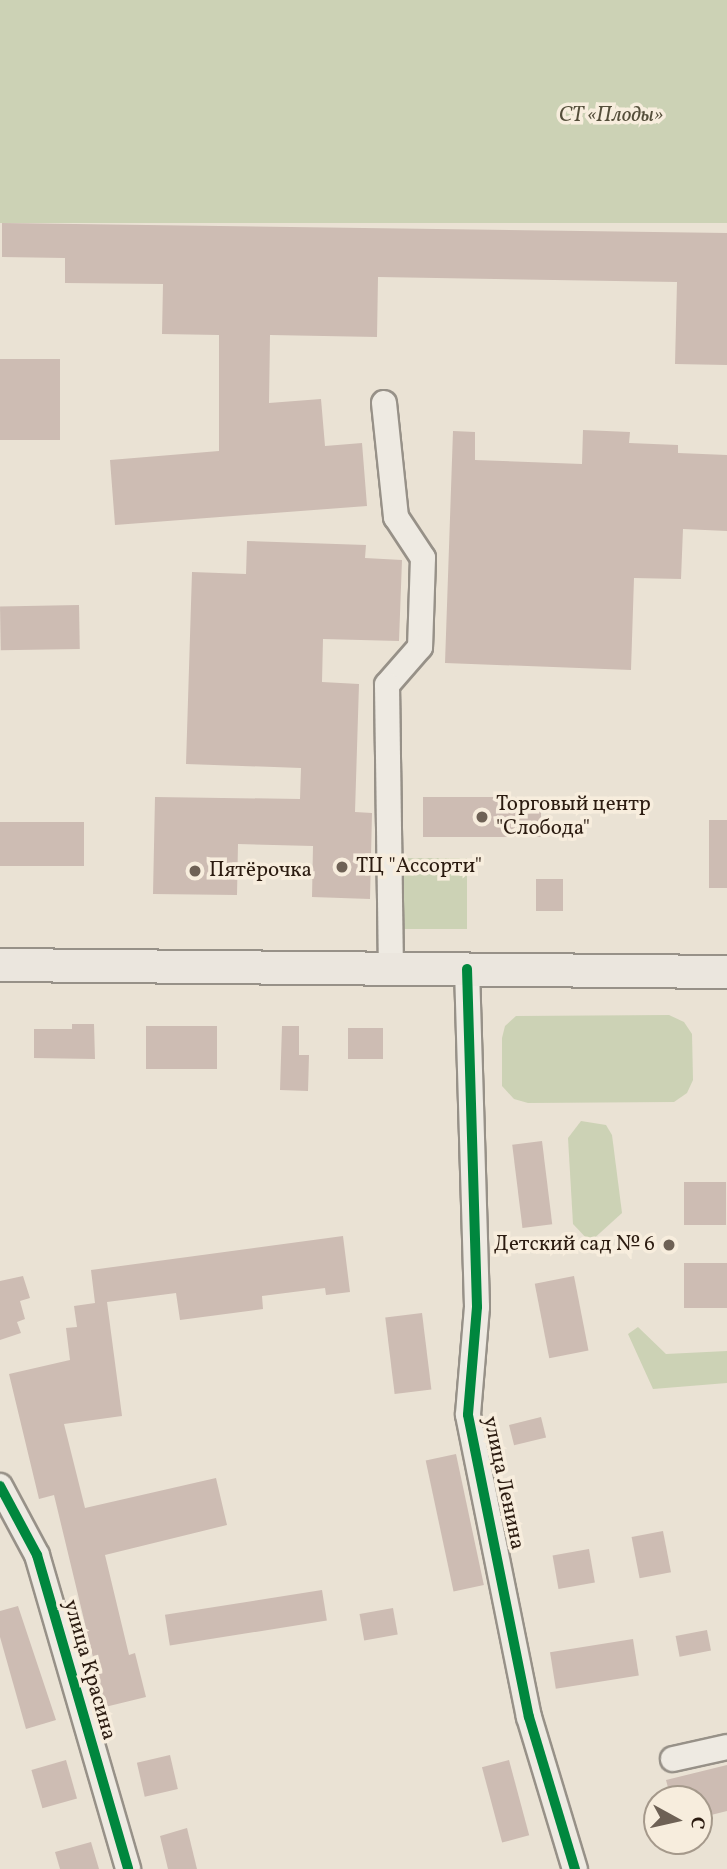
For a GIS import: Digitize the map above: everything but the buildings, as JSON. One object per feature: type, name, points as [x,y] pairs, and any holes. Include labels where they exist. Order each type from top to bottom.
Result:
[{"type":"main road","points":[[0,965],[727,972]]},
{"type":"street","points":[[384,403],[396,517],[423,558],[420,647],[387,685],[391,968]]},
{"type":"street","name":"улица Ленина","points":[[467,969],[477,1307],[468,1415],[529,1717],[575,1869]]},
{"type":"street","name":"улица Красина","points":[[0,1486],[37,1555],[128,1869]]},
{"type":"street","points":[[673,1759],[727,1747]]},
{"type":"green space","name":"СТ «Плоды»","points":[[0,0],[727,0],[727,223],[0,223]]},
{"type":"green space","points":[[398,858],[467,858],[467,929],[398,929]]},
{"type":"green space","points":[[669,1015],[684,1022],[692,1034],[693,1080],[687,1093],[674,1102],[528,1103],[514,1099],[502,1086],[502,1038],[505,1026],[516,1016]]},
{"type":"green space","points":[[581,1121],[606,1125],[612,1135],[622,1213],[590,1242],[573,1224],[568,1138]]},
{"type":"green space","points":[[638,1327],[666,1354],[727,1351],[727,1383],[653,1389],[628,1334]]},
{"type":"cycle path","points":[[467,969],[477,1307],[468,1415],[529,1717],[575,1869]]},
{"type":"cycle path","points":[[0,1486],[37,1555],[128,1869]]},
{"type":"place","name":"Торговый центр \"Слобода\"","points":[[482,817]]},
{"type":"place","name":"ТЦ \"Ассорти\"","points":[[342,867]]},
{"type":"place","name":"Пятёрочка","points":[[195,871]]},
{"type":"place","name":"Детский сад № 6","points":[[669,1245]]}]
